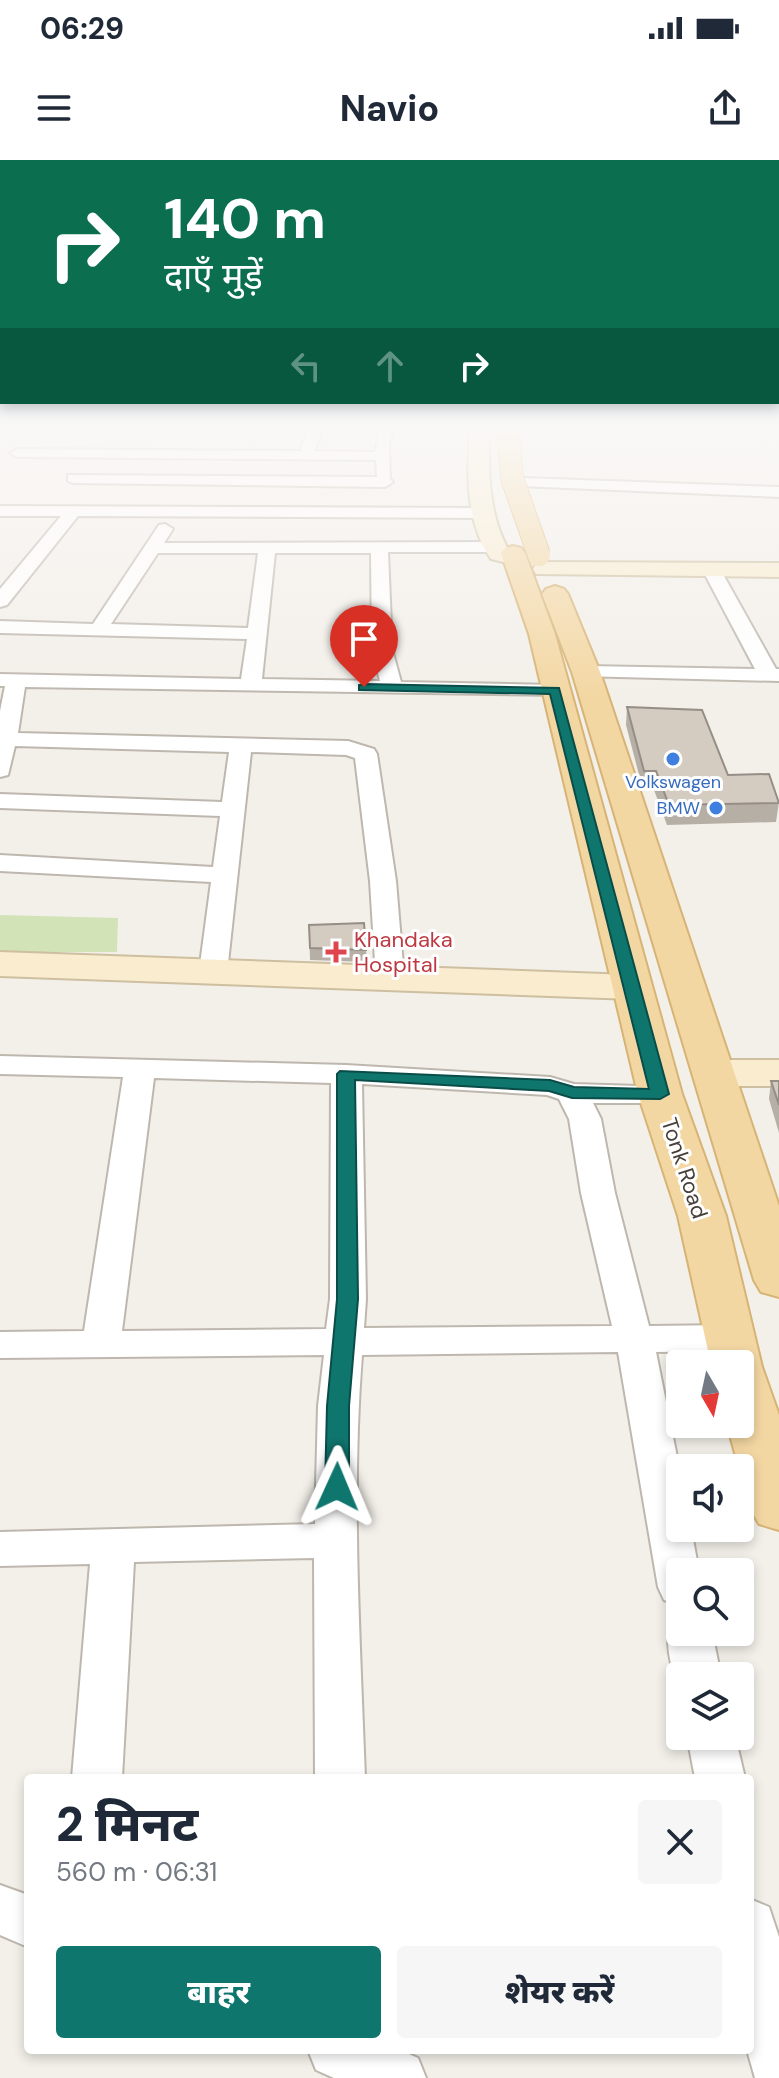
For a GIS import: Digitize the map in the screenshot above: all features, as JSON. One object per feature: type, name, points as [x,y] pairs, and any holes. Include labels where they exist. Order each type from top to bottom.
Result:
[{"type":"main road","points":[[507,519],[521,556]]},
{"type":"main road","points":[[516,519],[521,556]]},
{"type":"main road","name":"Tonk Road","points":[[521,556],[714,1073],[779,1280]]},
{"type":"main road","name":"Tonk Road","points":[[570,682],[632,987],[660,1094],[702,1216],[733,1350]]},
{"type":"main road","name":"Tonk Road","points":[[754,1423],[779,1508]]},
{"type":"street","points":[[0,601],[68,519]]},
{"type":"street","points":[[98,630],[171,519]]},
{"type":"street","name":"Tonk Road","points":[[490,519],[521,556],[553,559],[538,519]]},
{"type":"street","points":[[154,548],[379,548],[711,569],[779,570]]},
{"type":"street","points":[[251,685],[267,548]]},
{"type":"street","points":[[379,548],[382,649],[392,688]]},
{"type":"street","points":[[0,770],[8,681],[392,688],[774,675],[711,569]]},
{"type":"street","points":[[0,627],[258,634]]},
{"type":"street","points":[[2,739],[348,748],[366,754],[383,881],[390,978]]},
{"type":"street","points":[[213,972],[241,745]]},
{"type":"street","points":[[0,801],[231,809]]},
{"type":"street","points":[[0,863],[223,875]]},
{"type":"street","points":[[0,964],[632,987]]},
{"type":"street","points":[[0,1065],[346,1074],[550,1086],[572,1093],[660,1094]]},
{"type":"street","points":[[101,1344],[140,1068]]},
{"type":"street","points":[[714,1073],[779,1073]]},
{"type":"street","points":[[340,1774],[338,1406],[348,1299],[346,1074]]},
{"type":"street","points":[[572,1093],[585,1119],[598,1193],[634,1338],[675,1558]]},
{"type":"street","points":[[0,1345],[634,1338],[692,1350]]},
{"type":"street","points":[[0,1549],[337,1540]]},
{"type":"street","points":[[97,1774],[113,1547]]},
{"type":"street","points":[[714,1750],[719,1774]]},
{"type":"street","points":[[0,1910],[24,1919]]},
{"type":"street","points":[[754,1945],[779,2068]]},
{"type":"street","points":[[345,2054],[398,2078]]},
{"type":"green space","points":[[0,915],[118,918],[117,952],[0,952]]},
{"type":"building","points":[[627,707],[702,710],[728,775],[769,774],[779,803],[669,805],[656,771],[644,771]]},
{"type":"building","points":[[364,923],[366,950],[310,948],[309,925]]},
{"type":"building","points":[[771,1081],[779,1081],[779,1105]]},
{"type":"place","name":"Volkswagen","points":[[673,759]]},
{"type":"place","name":"BMW","points":[[716,808]]},
{"type":"place","name":"Khandaka Hospital","points":[[336,952]]},
{"type":"route","points":[[337,1487],[338,1406],[348,1299],[346,1074],[550,1086],[572,1093],[660,1094],[555,691],[364,687]]}]
